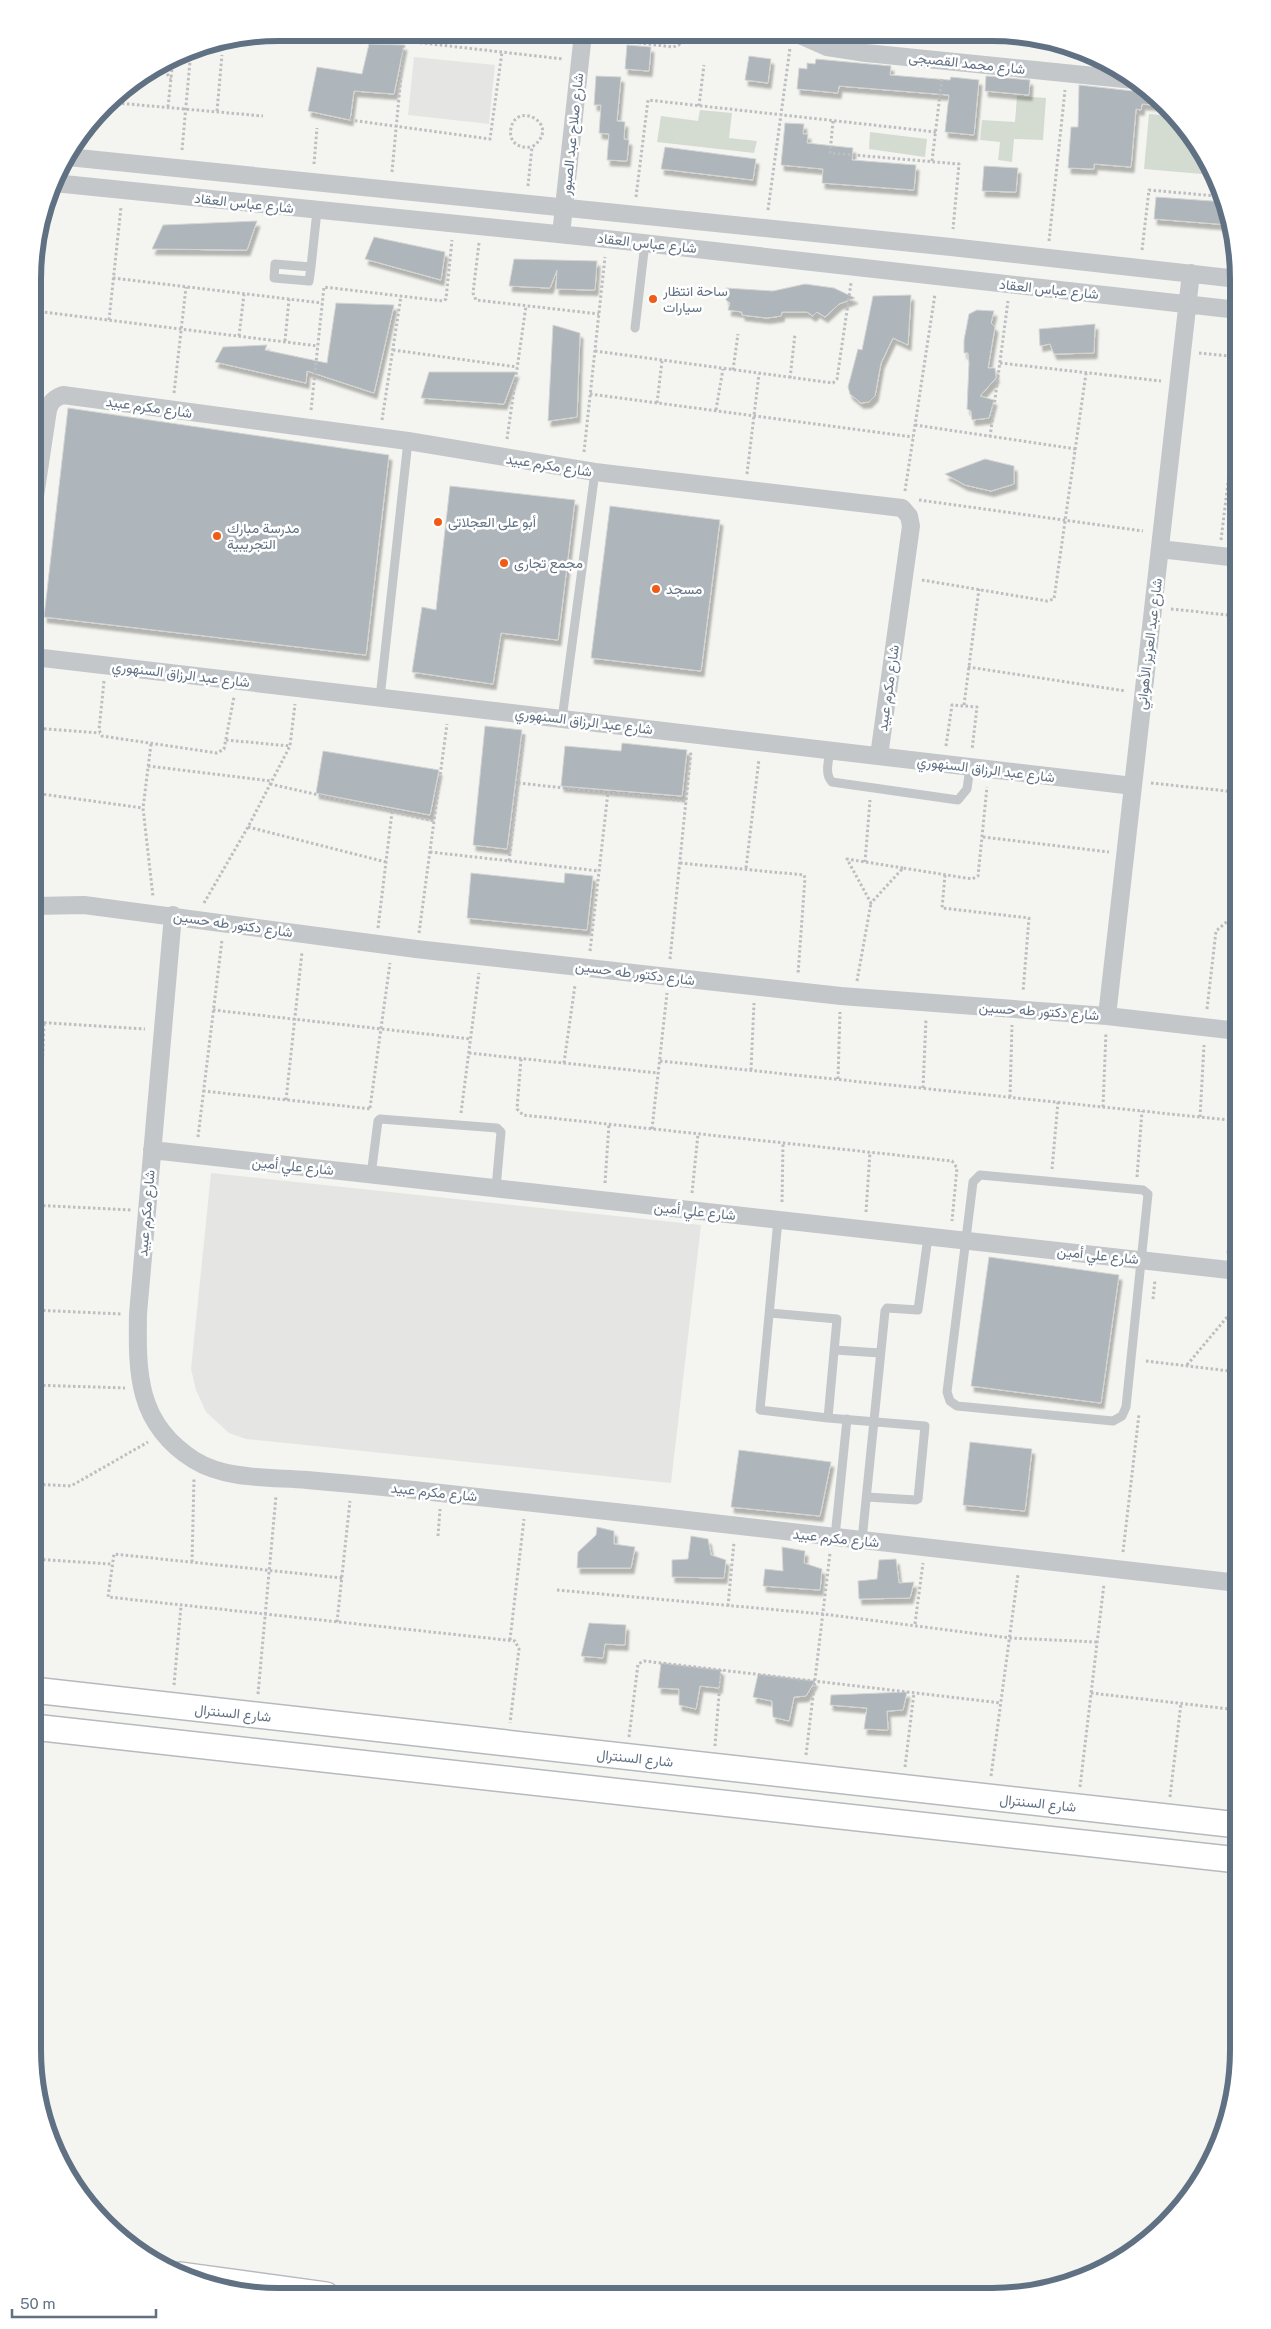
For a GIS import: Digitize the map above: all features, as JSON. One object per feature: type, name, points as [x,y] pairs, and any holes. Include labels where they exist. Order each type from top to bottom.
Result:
[{"type":"street","name":"شارع صلاح عبد الصبور","points":[[561,234],[582,41]]},
{"type":"street","name":"شارع محمد القصبجى","points":[[801,41],[828,47],[944,61],[1120,79]]},
{"type":"street","name":"شارع عباس العقاد","points":[[74,158],[1048,257],[1230,278]]},
{"type":"street","name":"شارع عباس العقاد","points":[[61,184],[645,243],[853,268],[1230,309]]},
{"type":"street","name":"شارع عبد العزيز الأهواني","points":[[1107,1016],[1191,273]]},
{"type":"street","name":"شارع مكرم عبيد","points":[[41,456],[50,403],[63,395],[408,441],[588,471],[745,489],[903,503],[911,526],[879,756]]},
{"type":"street","points":[[1161,541],[1230,557]]},
{"type":"street","name":"شارع عبد الرزاق السنهوري","points":[[41,658],[970,767],[1133,783]]},
{"type":"street","name":"شارع دكتور طه حسين","points":[[41,906],[84,905],[173,915],[416,949],[848,997],[1017,1008],[1230,1030]]},
{"type":"street","name":"شارع مكرم عبيد","points":[[173,915],[146,1211],[138,1314],[137,1357],[140,1388],[149,1412],[163,1433],[194,1460],[230,1474],[526,1502],[1230,1583]]},
{"type":"street","name":"شارع علي أمين","points":[[152,1150],[1230,1270]]},
{"type":"street","name":"شارع السنترال","points":[[41,1691],[1230,1823]]},
{"type":"street","points":[[41,1728],[1230,1859]]},
{"type":"street","points":[[218,2280],[271,2288]]},
{"type":"lane","points":[[311,267],[317,211]]},
{"type":"lane","points":[[635,328],[645,243]]},
{"type":"lane","points":[[380,698],[408,441]]},
{"type":"lane","points":[[562,719],[588,471]]},
{"type":"lane","points":[[830,750],[828,771],[832,782],[958,800],[967,789],[970,767]]},
{"type":"lane","points":[[371,1175],[378,1121],[380,1118],[496,1128],[501,1132],[496,1188]]},
{"type":"lane","points":[[976,1176],[1136,1189],[1143,1190],[1148,1194],[1126,1407],[1122,1416],[1113,1421],[957,1406],[950,1401],[947,1392],[958,1240],[976,1176]]},
{"type":"lane","points":[[780,1220],[760,1410],[828,1418],[924,1425],[917,1500],[867,1497]]},
{"type":"lane","points":[[862,1540],[886,1308],[918,1310],[928,1236]]},
{"type":"lane","points":[[770,1313],[836,1318],[835,1350],[828,1418]]},
{"type":"lane","points":[[835,1350],[880,1352]]},
{"type":"lane","points":[[833,1537],[847,1419]]},
{"type":"path","points":[[390,190],[405,41],[580,61]]},
{"type":"path","points":[[629,41],[673,47],[679,45],[681,41]]},
{"type":"path","points":[[765,228],[781,115],[796,41]]},
{"type":"path","points":[[350,120],[490,139],[502,52]]},
{"type":"path","points":[[1048,257],[1069,54]]},
{"type":"path","points":[[217,111],[222,55]]},
{"type":"path","points":[[181,168],[190,58]]},
{"type":"path","points":[[932,162],[944,61]]},
{"type":"path","points":[[699,106],[704,65]]},
{"type":"path","points":[[168,107],[172,67]]},
{"type":"path","points":[[165,71],[171,79]]},
{"type":"path","points":[[634,215],[647,100],[936,132]]},
{"type":"path","points":[[119,103],[263,116]]},
{"type":"path","points":[[526,204],[532,147],[539,142],[542,135],[542,127],[538,120],[532,116],[517,118],[512,124],[510,132],[512,140],[517,145],[525,148],[532,147]]},
{"type":"path","points":[[833,122],[830,153],[960,166],[951,247]]},
{"type":"path","points":[[312,182],[317,128]]},
{"type":"path","points":[[109,320],[123,190]]},
{"type":"path","points":[[1140,268],[1149,190],[1215,196]]},
{"type":"path","points":[[309,428],[322,302],[326,286],[440,302],[446,299],[454,223]]},
{"type":"path","points":[[481,226],[474,297],[480,301],[599,314]]},
{"type":"path","points":[[588,471],[590,394],[607,239]]},
{"type":"path","points":[[595,351],[790,378],[835,382],[853,268]]},
{"type":"path","points":[[938,276],[903,503],[1067,520],[1161,541]]},
{"type":"path","points":[[114,278],[322,302]]},
{"type":"path","points":[[990,436],[1010,284]]},
{"type":"path","points":[[172,411],[186,287]]},
{"type":"path","points":[[239,336],[244,294]]},
{"type":"path","points":[[380,438],[401,296]]},
{"type":"path","points":[[285,341],[289,299]]},
{"type":"path","points":[[504,457],[526,306]]},
{"type":"path","points":[[41,312],[318,346]]},
{"type":"path","points":[[734,370],[738,334]]},
{"type":"path","points":[[790,378],[796,334]]},
{"type":"path","points":[[393,350],[517,367]]},
{"type":"path","points":[[1182,351],[1230,356]]},
{"type":"path","points":[[657,403],[662,361]]},
{"type":"path","points":[[1000,363],[1179,382]]},
{"type":"path","points":[[716,410],[723,369]]},
{"type":"path","points":[[904,577],[1047,601],[1054,599],[1067,520],[1086,373]]},
{"type":"path","points":[[745,489],[760,374]]},
{"type":"path","points":[[590,394],[913,437]]},
{"type":"path","points":[[915,425],[1076,449]]},
{"type":"path","points":[[1219,555],[1230,470]]},
{"type":"path","points":[[964,705],[978,589]]},
{"type":"path","points":[[1153,607],[1230,615]]},
{"type":"path","points":[[100,733],[106,666]]},
{"type":"path","points":[[968,667],[1143,694]]},
{"type":"path","points":[[41,729],[100,733],[105,737],[220,753],[226,740],[237,681]]},
{"type":"path","points":[[195,918],[248,827],[290,746],[297,688]]},
{"type":"path","points":[[944,764],[952,706],[964,705],[978,708],[970,767]]},
{"type":"path","points":[[416,949],[449,706]]},
{"type":"path","points":[[509,861],[526,715]]},
{"type":"path","points":[[652,1129],[693,734]]},
{"type":"path","points":[[226,740],[290,746]]},
{"type":"path","points":[[746,868],[760,742]]},
{"type":"path","points":[[151,744],[143,808],[154,913]]},
{"type":"path","points":[[148,766],[270,783],[434,821]]},
{"type":"path","points":[[871,903],[847,859],[972,879],[978,876],[988,769]]},
{"type":"path","points":[[518,783],[686,801]]},
{"type":"path","points":[[1133,783],[1230,792]]},
{"type":"path","points":[[865,862],[871,787]]},
{"type":"path","points":[[564,1064],[599,872],[608,792]]},
{"type":"path","points":[[41,794],[143,808]]},
{"type":"path","points":[[370,1109],[381,1029],[386,862],[392,812]]},
{"type":"path","points":[[248,827],[386,862]]},
{"type":"path","points":[[982,837],[1125,853]]},
{"type":"path","points":[[430,852],[599,872]]},
{"type":"path","points":[[680,862],[802,874],[805,876],[796,991]]},
{"type":"path","points":[[838,1079],[848,997],[871,903],[904,868]]},
{"type":"path","points":[[945,875],[942,908],[1028,918],[1017,1008],[1010,1097]]},
{"type":"path","points":[[1200,1117],[1204,1027],[1216,931],[1230,919]]},
{"type":"path","points":[[196,1155],[224,923]]},
{"type":"path","points":[[286,1100],[304,934]]},
{"type":"path","points":[[458,1118],[461,1115],[481,956]]},
{"type":"path","points":[[751,1070],[754,987]]},
{"type":"path","points":[[923,1088],[927,1003]]},
{"type":"path","points":[[214,1010],[471,1039]]},
{"type":"path","points":[[1103,1107],[1107,1016]]},
{"type":"path","points":[[41,1023],[163,1031]]},
{"type":"path","points":[[41,1102],[44,1023]]},
{"type":"path","points":[[469,1053],[658,1073]]},
{"type":"path","points":[[521,1059],[517,1109],[520,1114],[955,1162],[957,1168],[958,1240]]},
{"type":"path","points":[[660,1061],[1230,1120]]},
{"type":"path","points":[[203,1091],[380,1110]]},
{"type":"path","points":[[1051,1181],[1058,1102]]},
{"type":"path","points":[[1136,1189],[1142,1111]]},
{"type":"path","points":[[604,1201],[609,1124]]},
{"type":"path","points":[[690,1210],[698,1134]]},
{"type":"path","points":[[780,1220],[783,1143]]},
{"type":"path","points":[[864,1229],[870,1152]]},
{"type":"path","points":[[41,1206],[146,1211]]},
{"type":"path","points":[[41,1310],[138,1314]]},
{"type":"path","points":[[1187,1366],[1230,1314]]},
{"type":"path","points":[[1146,1361],[1230,1371]]},
{"type":"path","points":[[41,1385],[140,1388]]},
{"type":"path","points":[[41,1484],[72,1486],[163,1433]]},
{"type":"path","points":[[192,1562],[194,1460]]},
{"type":"path","points":[[256,1716],[278,1478]]},
{"type":"path","points":[[337,1622],[351,1484]]},
{"type":"path","points":[[438,1536],[441,1493]]},
{"type":"path","points":[[510,1640],[526,1502]]},
{"type":"path","points":[[728,1606],[736,1526]]},
{"type":"path","points":[[804,1777],[833,1537]]},
{"type":"path","points":[[915,1624],[925,1548]]},
{"type":"path","points":[[342,1578],[116,1553],[112,1555],[108,1598],[515,1641],[519,1649],[507,1744]]},
{"type":"path","points":[[988,1797],[1021,1559]]},
{"type":"path","points":[[41,1560],[111,1564]]},
{"type":"path","points":[[1078,1807],[1106,1568]]},
{"type":"path","points":[[557,1590],[823,1614],[915,1624],[1010,1638],[1097,1642]]},
{"type":"path","points":[[173,1706],[181,1606]]},
{"type":"path","points":[[626,1757],[638,1664],[644,1661],[1001,1703]]},
{"type":"path","points":[[713,1767],[720,1670]]},
{"type":"path","points":[[902,1788],[914,1693]]},
{"type":"path","points":[[1091,1693],[1230,1709]]},
{"type":"path","points":[[1167,1817],[1181,1703]]},
{"type":"shaded area","points":[[414,57],[495,65],[489,124],[408,115]]},
{"type":"shaded area","points":[[1017,96],[1046,98],[1043,140],[1014,139],[1012,162],[998,160],[1000,142],[980,140],[982,120],[1015,122]]},
{"type":"shaded area","points":[[700,110],[732,113],[729,138],[757,141],[754,153],[657,142],[661,116],[698,121]]},
{"type":"shaded area","points":[[1149,114],[1164,115],[1181,134],[1205,174],[1144,169]]},
{"type":"shaded area","points":[[870,132],[927,139],[925,157],[869,149]]},
{"type":"shaded area","points":[[211,1173],[701,1225],[671,1483],[246,1439],[229,1433],[206,1412],[196,1390],[191,1369]]},
{"type":"building","points":[[369,44],[404,45],[394,94],[354,91],[350,120],[308,111],[317,67],[362,74]]},
{"type":"building","points":[[627,45],[651,47],[649,71],[625,69]]},
{"type":"building","points":[[749,56],[771,59],[768,83],[745,80]]},
{"type":"building","points":[[816,59],[891,66],[890,75],[950,80],[951,77],[979,80],[974,135],[945,132],[949,95],[839,86],[838,93],[797,89],[799,68],[807,69],[807,63],[815,64]]},
{"type":"building","points":[[596,76],[621,77],[617,121],[625,122],[624,139],[629,140],[627,161],[607,160],[609,134],[599,133],[601,105],[594,105]]},
{"type":"building","points":[[986,76],[1030,80],[1029,95],[985,91]]},
{"type":"building","points":[[1079,85],[1133,91],[1136,90],[1154,105],[1142,104],[1141,110],[1136,109],[1131,167],[1094,164],[1094,169],[1068,168],[1071,127],[1078,127]]},
{"type":"building","points":[[785,123],[804,124],[803,134],[808,134],[807,143],[853,148],[852,160],[916,165],[914,190],[822,183],[823,169],[781,165]]},
{"type":"building","points":[[665,147],[756,159],[753,180],[661,169]]},
{"type":"building","points":[[984,166],[1018,168],[1016,192],[982,191]]},
{"type":"building","points":[[1156,197],[1216,201],[1223,224],[1154,219]]},
{"type":"building","points":[[257,221],[247,250],[152,249],[163,225]]},
{"type":"building","points":[[374,237],[445,252],[441,280],[365,259]]},
{"type":"building","points":[[514,259],[597,261],[595,290],[556,289],[557,270],[550,288],[509,286]]},
{"type":"building","points":[[805,284],[834,288],[855,298],[839,304],[825,317],[817,312],[813,316],[807,312],[782,312],[781,316],[767,318],[742,315],[742,312],[728,310],[730,303],[726,300],[726,288],[773,291]]},
{"type":"building","points":[[911,295],[908,345],[893,338],[881,363],[875,396],[869,402],[861,403],[850,394],[848,387],[858,349],[862,350],[873,296]]},
{"type":"building","points":[[336,303],[394,305],[374,393],[307,371],[306,383],[215,362],[223,347],[267,345],[265,350],[327,363]]},
{"type":"building","points":[[977,310],[994,311],[991,323],[995,327],[988,368],[995,368],[996,378],[980,396],[994,400],[989,418],[972,420],[971,411],[967,409],[969,363],[968,353],[964,353],[964,340],[969,314]]},
{"type":"building","points":[[1095,324],[1094,353],[1054,354],[1050,344],[1040,346],[1039,329]]},
{"type":"building","points":[[553,325],[580,333],[577,417],[548,421]]},
{"type":"building","points":[[429,372],[516,372],[504,404],[421,398]]},
{"type":"building","name":"مدرسة مبارك التجريبية","points":[[68,408],[389,455],[366,655],[44,617]]},
{"type":"building","points":[[985,459],[1014,466],[1014,484],[991,491],[965,485],[945,474]]},
{"type":"building","name":"مجمع تجارى","points":[[450,486],[575,500],[558,640],[501,633],[493,684],[412,672],[422,607],[436,610]]},
{"type":"building","name":"مسجد","points":[[610,506],[720,520],[701,671],[591,658]]},
{"type":"building","points":[[485,726],[522,730],[507,849],[473,845]]},
{"type":"building","points":[[622,743],[687,750],[682,796],[561,786],[565,746],[621,751]]},
{"type":"building","points":[[323,751],[439,770],[430,815],[316,793]]},
{"type":"building","points":[[471,873],[564,883],[565,873],[593,876],[587,930],[467,918]]},
{"type":"building","points":[[989,1257],[1119,1275],[1101,1403],[971,1386]]},
{"type":"building","points":[[970,1442],[1032,1449],[1025,1511],[963,1505]]},
{"type":"building","points":[[739,1450],[831,1462],[820,1516],[731,1507]]},
{"type":"building","points":[[597,1527],[614,1531],[614,1544],[635,1547],[631,1568],[577,1568],[578,1552],[596,1535]]},
{"type":"building","points":[[691,1536],[708,1539],[711,1555],[726,1560],[724,1578],[672,1577],[672,1560],[688,1559]]},
{"type":"building","points":[[782,1547],[805,1551],[804,1563],[822,1569],[820,1590],[763,1586],[765,1569],[783,1571]]},
{"type":"building","points":[[896,1559],[899,1583],[914,1582],[910,1598],[859,1599],[858,1581],[877,1579],[879,1560]]},
{"type":"building","points":[[589,1623],[626,1625],[625,1645],[605,1644],[603,1658],[581,1656]]},
{"type":"building","points":[[661,1663],[721,1670],[719,1688],[700,1686],[696,1709],[679,1705],[679,1689],[658,1688]]},
{"type":"building","points":[[758,1674],[815,1681],[806,1696],[794,1697],[789,1721],[773,1717],[772,1701],[753,1697]]},
{"type":"building","points":[[907,1692],[903,1710],[887,1711],[888,1730],[864,1729],[867,1708],[830,1705],[831,1695]]},
{"type":"place","name":"ساحة انتظار سيارات","points":[[653,299]]},
{"type":"place","name":"أبو على العجلاتى","points":[[438,522]]},
{"type":"place","name":"مدرسة مبارك التجريبية","points":[[217,536]]},
{"type":"place","name":"مجمع تجارى","points":[[504,563]]},
{"type":"place","name":"مسجد","points":[[656,589]]}]
